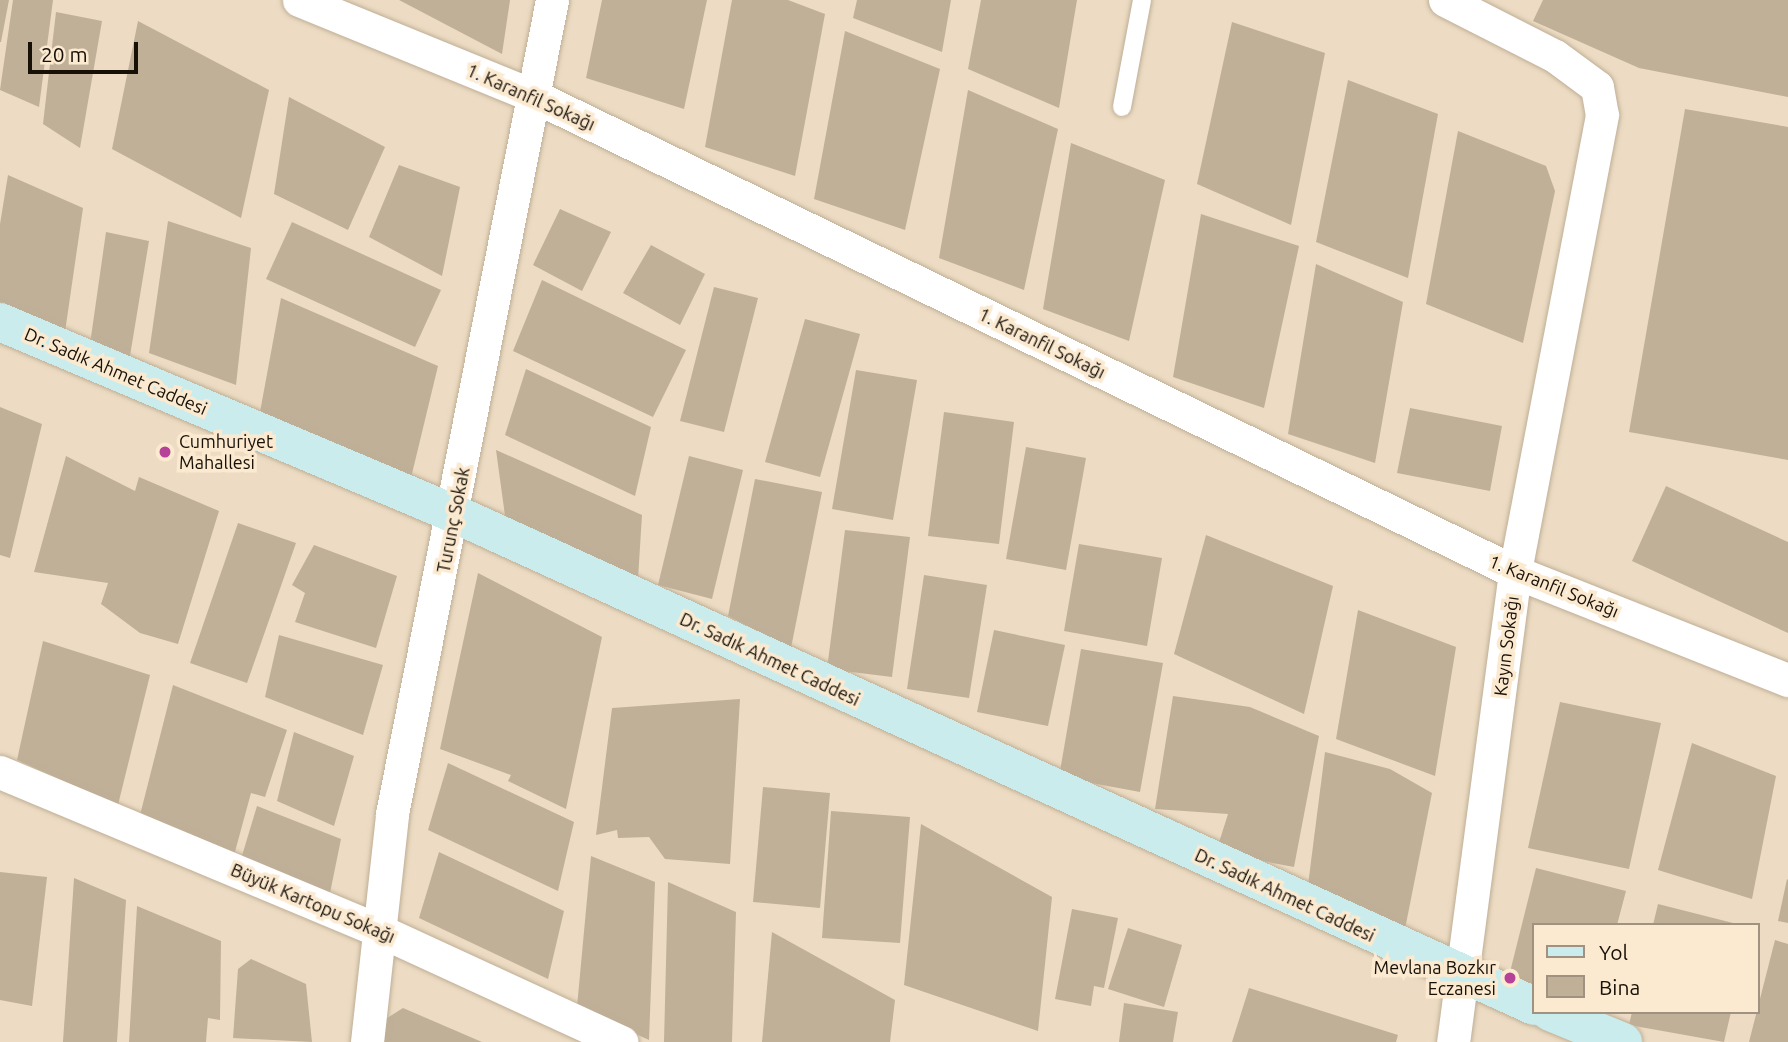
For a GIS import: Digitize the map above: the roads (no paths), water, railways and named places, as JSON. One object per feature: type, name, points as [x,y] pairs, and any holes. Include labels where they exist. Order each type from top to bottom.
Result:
[{"type":"street","name":"1. Karanfil Sokağı","points":[[299,0],[534,96],[1515,572],[1788,680]]},
{"type":"street","name":"Turunç Sokak","points":[[367,1042],[392,814],[455,514],[552,0]]},
{"type":"street","name":"Kayın Sokağı","points":[[1445,0],[1555,56],[1597,88],[1602,115],[1515,572],[1465,978],[1453,1042]]},
{"type":"street","name":"Dr. Sadık Ahmet Caddesi","points":[[0,322],[455,514],[1465,978],[1532,1005]]},
{"type":"street","name":"Büyük Kartopu Sokağı","points":[[0,772],[378,930],[622,1042]]},
{"type":"street","points":[[1555,1014],[1623,1042]]},
{"type":"lane","points":[[1122,107],[1142,0]]},
{"type":"place","name":"Cumhuriyet Mahallesi","points":[[165,452]]},
{"type":"place","name":"Mevlana Bozkır Eczanesi","points":[[1510,978]]}]
